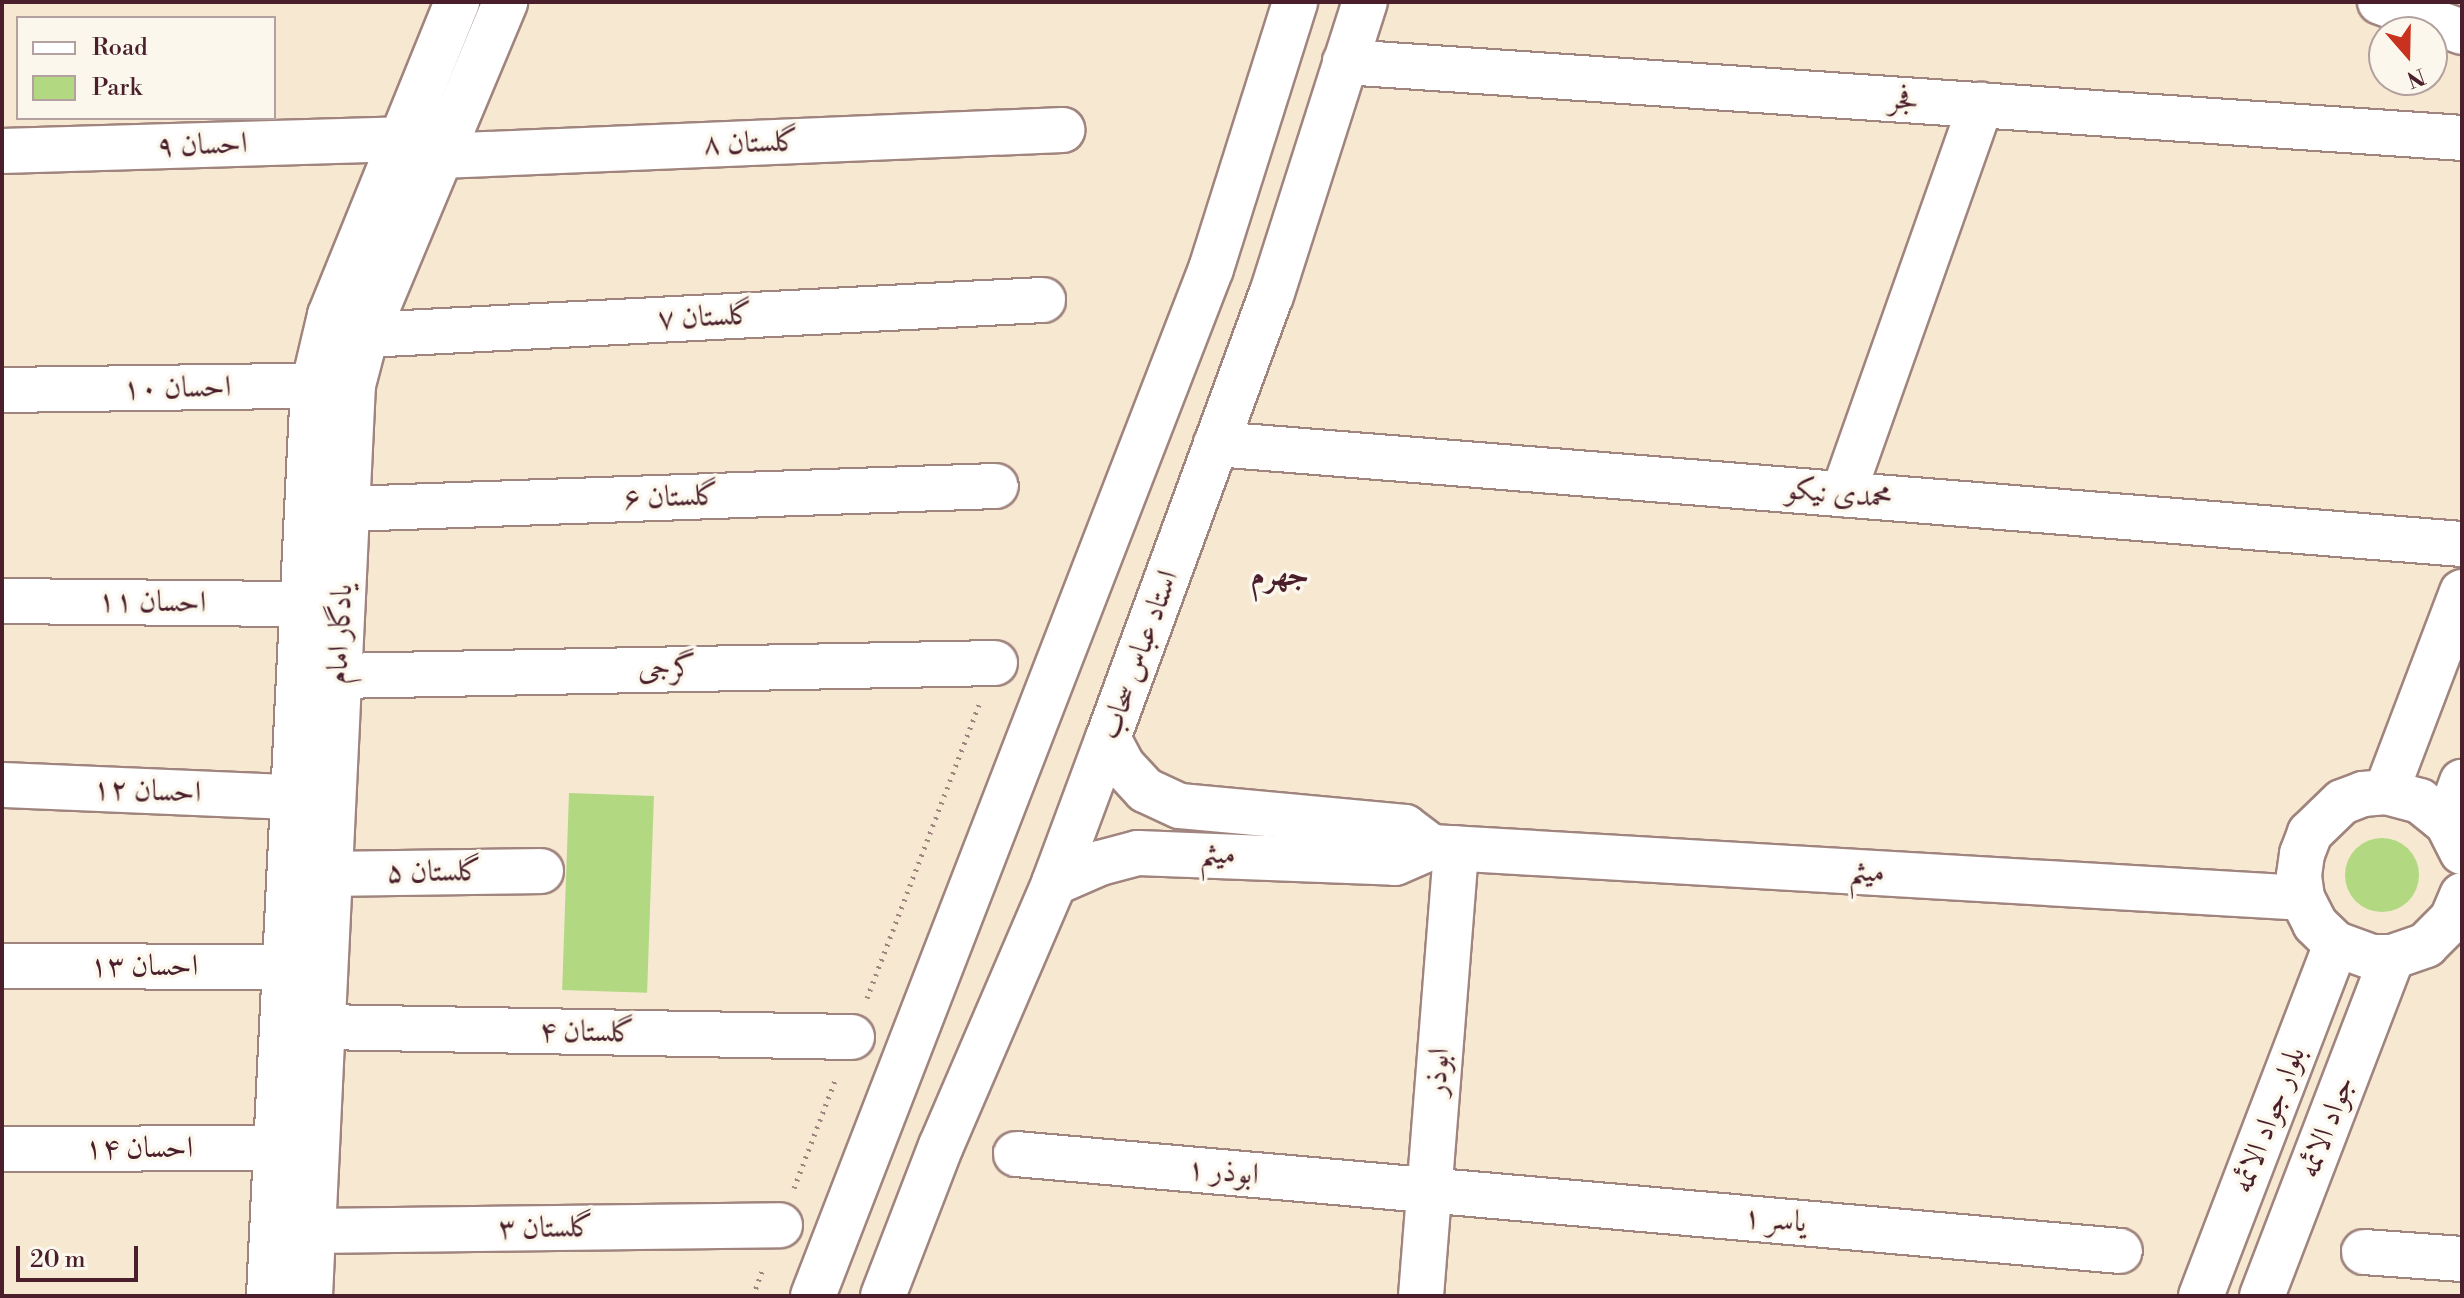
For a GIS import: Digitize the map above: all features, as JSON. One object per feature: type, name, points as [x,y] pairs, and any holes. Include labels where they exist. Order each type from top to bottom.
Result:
[{"type":"street","name":"یادگار امام","points":[[269,1296],[303,604],[333,386],[366,335],[421,147],[457,2]]},
{"type":"street","name":"یادگار امام","points":[[310,1296],[347,509],[333,386],[330,315],[421,147],[505,2]]},
{"type":"street","points":[[813,1296],[1211,269],[1295,2]]},
{"type":"street","name":"استاد عباس سحاب","points":[[883,1296],[941,1146],[1054,883],[1271,296],[1365,2]]},
{"type":"street","points":[[2380,2],[2462,32]]},
{"type":"street","name":"فجر","points":[[1345,62],[2462,138]]},
{"type":"street","points":[[1843,494],[1981,105]]},
{"type":"street","name":"گلستان ۸","points":[[421,147],[1062,130]]},
{"type":"street","name":"احسان ۹","points":[[2,151],[421,147]]},
{"type":"street","points":[[1211,269],[1271,296]]},
{"type":"street","name":"گلستان ۷","points":[[366,335],[1043,300]]},
{"type":"street","name":"احسان ۱۰","points":[[2,390],[333,386]]},
{"type":"street","name":"محمدی نیکو","points":[[1216,444],[2462,544]]},
{"type":"street","name":"گلستان ۶","points":[[347,509],[996,486]]},
{"type":"street","points":[[2386,792],[2462,592]]},
{"type":"street","name":"احسان ۱۱","points":[[2,601],[303,604]]},
{"type":"street","name":"گرجی","points":[[338,676],[995,663]]},
{"type":"street","name":"میثم","points":[[1108,738],[1123,766],[1145,790],[1180,806],[1405,827],[1444,848]]},
{"type":"street","points":[[2454,837],[2462,782]]},
{"type":"street","name":"احسان ۱۲","points":[[2,785],[293,797]]},
{"type":"street","points":[[2454,837],[2420,801],[2386,792],[2363,794],[2342,802],[2310,833],[2302,854],[2299,876],[2302,898],[2315,924],[2336,944],[2372,957],[2410,953],[2434,939],[2452,919],[2461,900]]},
{"type":"street","name":"میثم","points":[[1054,883],[1100,863],[1138,853],[1395,863],[1444,848],[2302,898]]},
{"type":"street","name":"ابوذر","points":[[1421,1296],[1429,1189],[1444,848]]},
{"type":"street","name":"گلستان ۵","points":[[328,874],[541,871]]},
{"type":"street","name":"بلوار جواد الائمه","points":[[2201,1296],[2336,944]]},
{"type":"street","name":"جواد الائمه","points":[[2262,1296],[2392,957]]},
{"type":"street","name":"احسان ۱۳","points":[[2,966],[285,967]]},
{"type":"street","name":"گلستان ۴","points":[[322,1027],[852,1037]]},
{"type":"street","name":"احسان ۱۴","points":[[2,1149],[276,1148]]},
{"type":"street","name":"ابوذر ۱","points":[[1016,1154],[1429,1189]]},
{"type":"street","name":"یاسر ۱","points":[[1429,1189],[2120,1251]]},
{"type":"street","name":"گلستان ۳","points":[[313,1231],[780,1225]]},
{"type":"street","points":[[2364,1252],[2462,1259]]},
{"type":"path","points":[[753,1296],[995,663]]},
{"type":"green space","points":[[569,793],[654,796],[647,993],[562,990]]},
{"type":"green space","points":[[2382,838],[2396,841],[2408,849],[2416,861],[2419,875],[2416,889],[2408,901],[2396,909],[2382,912],[2368,909],[2356,901],[2348,889],[2345,875],[2348,861],[2356,849],[2368,841]]},
{"type":"district","name":"جهرم","points":[[1280,575]]}]
